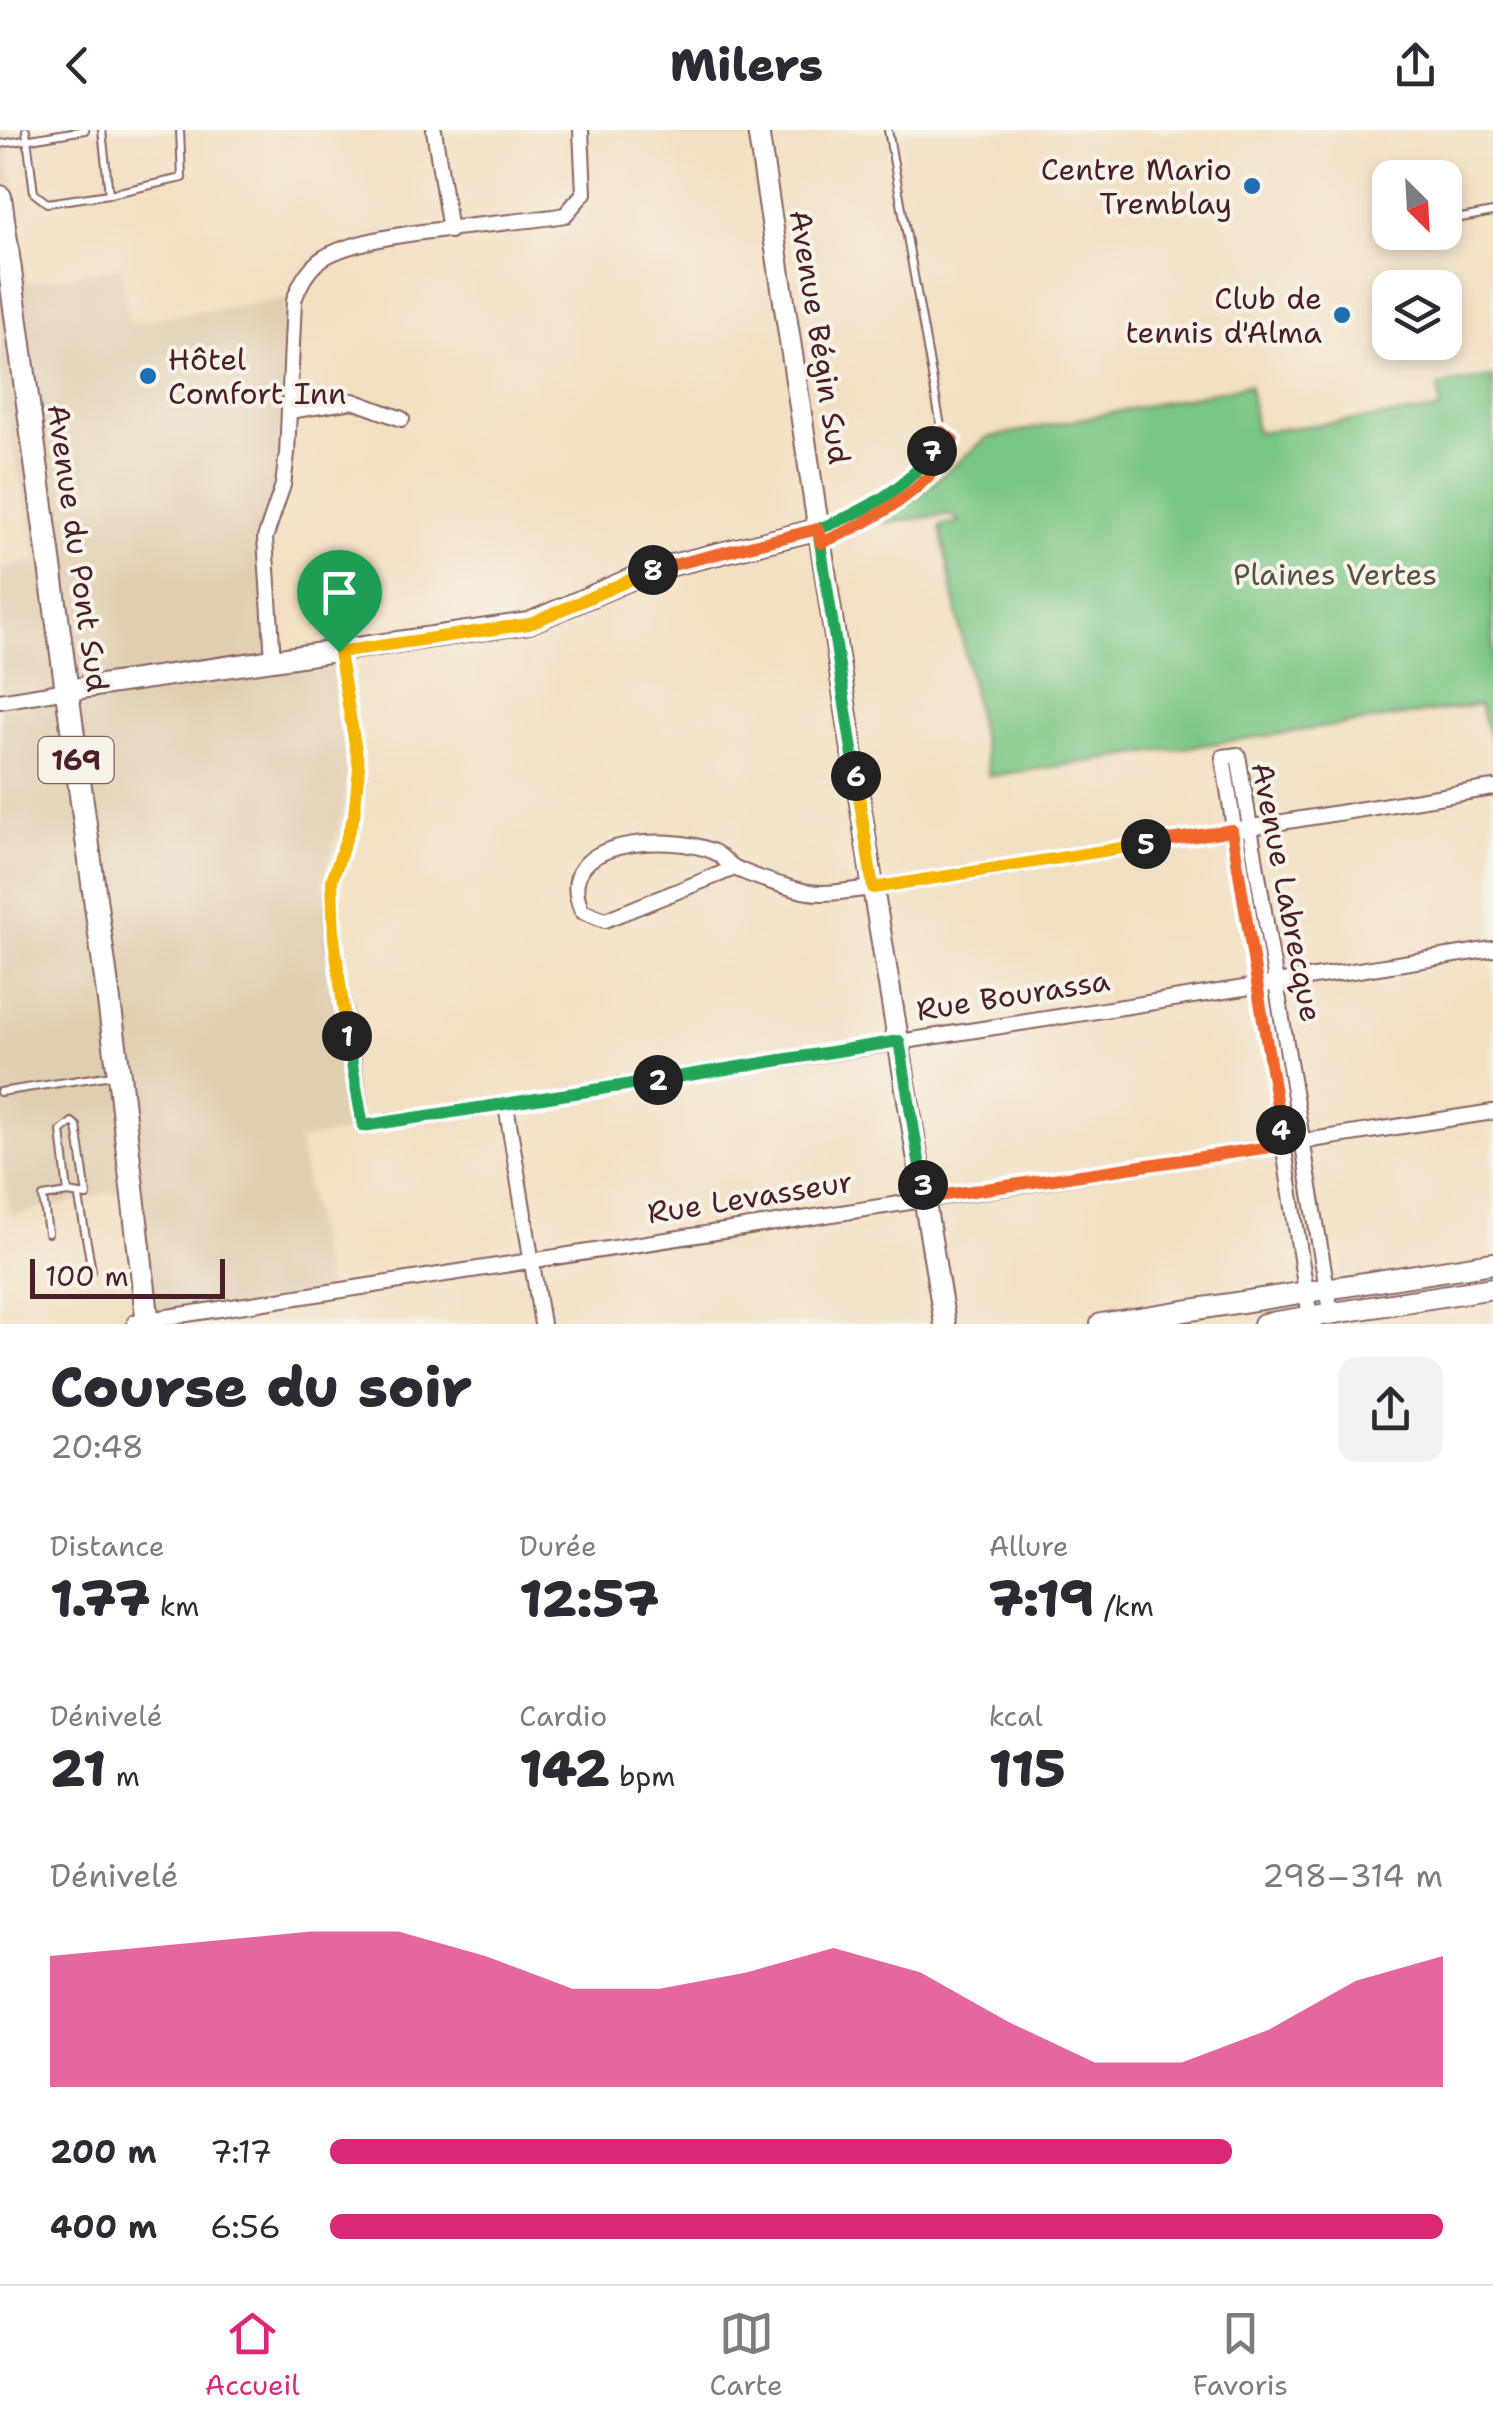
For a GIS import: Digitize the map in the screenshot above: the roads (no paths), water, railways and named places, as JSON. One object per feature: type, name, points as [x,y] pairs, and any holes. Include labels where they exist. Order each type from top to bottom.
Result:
[{"type":"main road","name":"Avenue du Pont Sud","points":[[0,196],[141,1322]]},
{"type":"main road","name":"Avenue du Pont Sud","points":[[0,308],[61,690]]},
{"type":"street","points":[[434,130],[450,231]]},
{"type":"street","points":[[273,660],[265,538],[283,484],[294,300],[302,280],[321,259],[355,246],[565,215],[584,193],[581,130]]},
{"type":"street","name":"Avenue Bégin Sud","points":[[758,130],[873,888],[946,1324]]},
{"type":"street","points":[[289,411],[353,401],[402,419]]},
{"type":"street","points":[[0,701],[529,624],[652,570],[820,536]]},
{"type":"street","name":"Rue Bourassa","points":[[339,652],[359,768],[354,816],[332,880],[334,938],[363,1126],[1493,948]]},
{"type":"street","name":"Avenue Labrecque","points":[[1316,1291],[1304,1142],[1278,982],[1238,755],[1223,757],[1284,1145],[1316,1291],[1337,1316]]},
{"type":"street","points":[[735,868],[605,920],[582,911],[574,892],[578,870],[590,856],[623,847],[713,851],[735,868],[807,892],[873,888],[1493,788]]},
{"type":"street","points":[[506,1105],[542,1324]]},
{"type":"street","name":"Rue Levasseur","points":[[141,1322],[1493,1112]]},
{"type":"street","points":[[1101,1324],[1493,1263]]},
{"type":"street","points":[[1337,1316],[1348,1286]]},
{"type":"street","points":[[1264,1324],[1337,1316],[1493,1288]]},
{"type":"lane","points":[[0,144],[26,134],[85,130]]},
{"type":"lane","points":[[102,130],[110,194]]},
{"type":"lane","points":[[26,134],[39,199],[47,202],[110,194],[182,178],[180,130]]},
{"type":"lane","points":[[820,536],[920,469],[942,432],[888,130]]},
{"type":"lane","points":[[1462,217],[1493,212]]},
{"type":"lane","points":[[820,536],[854,526],[935,471],[953,440],[942,432]]},
{"type":"lane","points":[[0,1092],[112,1075]]},
{"type":"lane","points":[[48,1233],[43,1197],[68,1193],[79,1198],[86,1196],[77,1126],[72,1122],[60,1132],[68,1193]]},
{"type":"lane","points":[[79,1198],[92,1271]]},
{"type":"place","name":"Centre Mario Tremblay","points":[[1252,186]]},
{"type":"place","name":"Club de tennis d'Alma","points":[[1342,315]]},
{"type":"place","name":"Hôtel Comfort Inn","points":[[148,376]]},
{"type":"park label","name":"Plaines Vertes","points":[[1335,574]]}]
